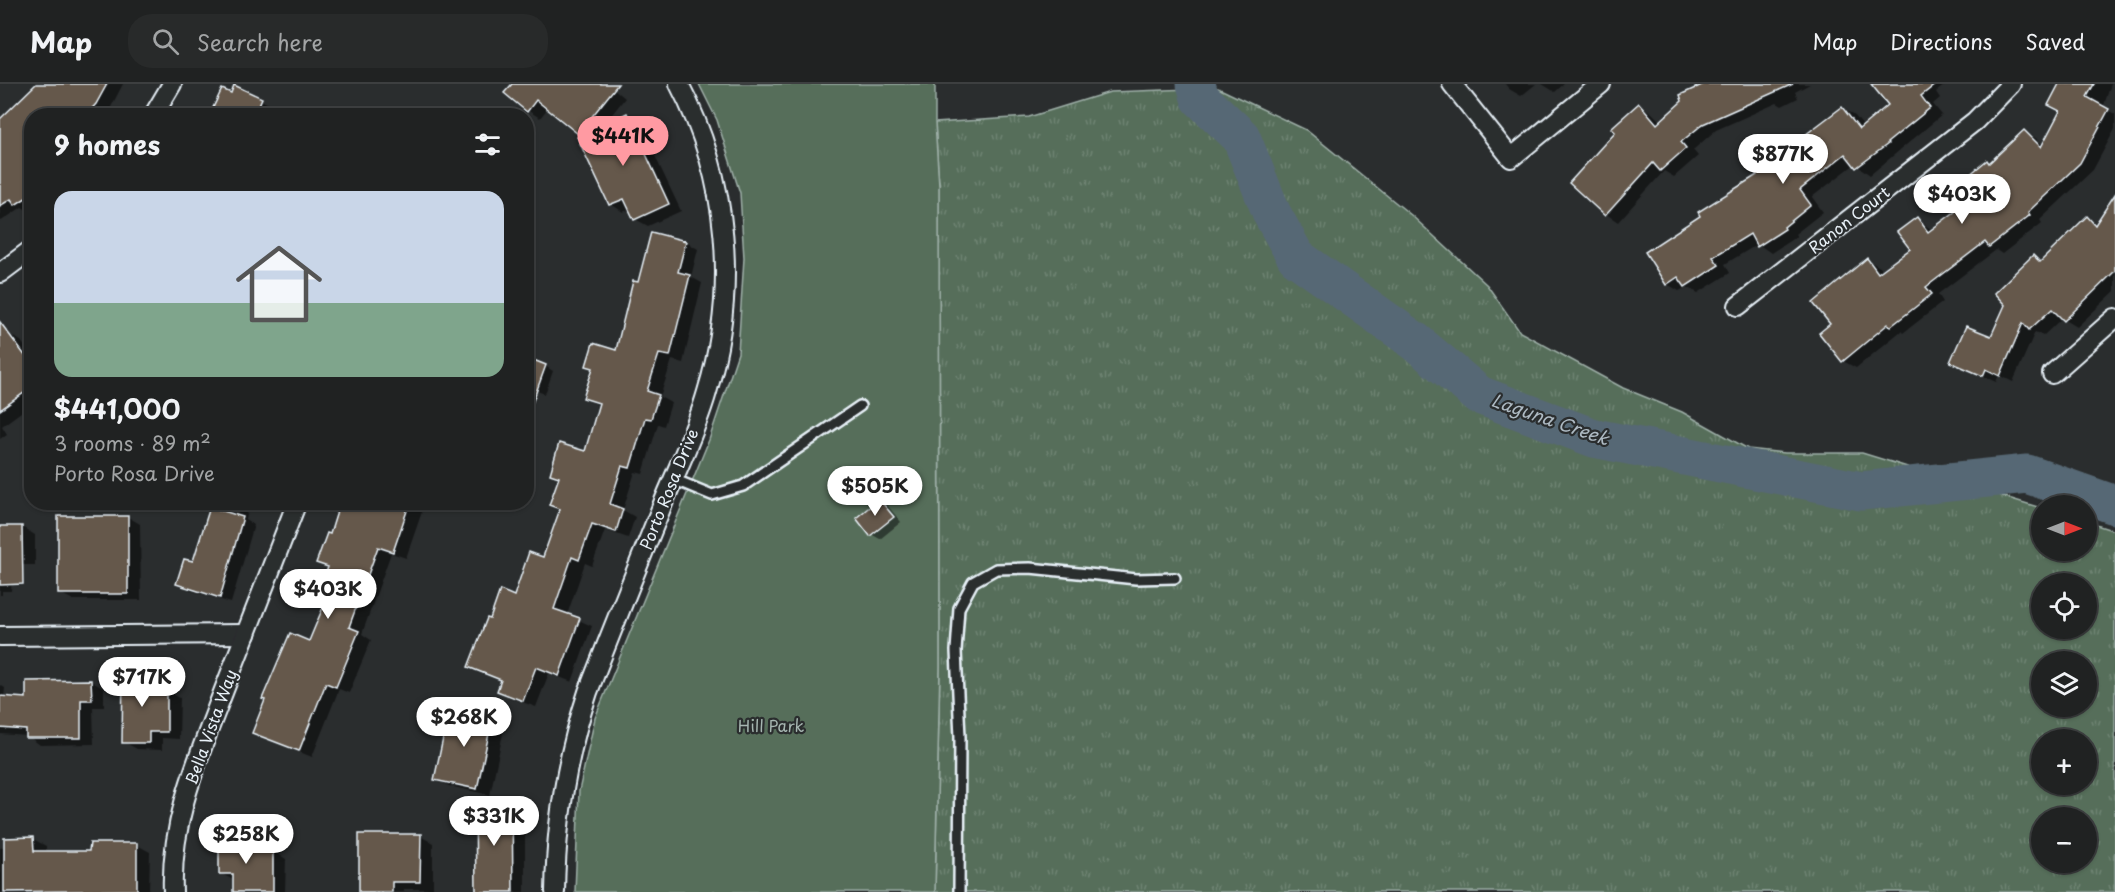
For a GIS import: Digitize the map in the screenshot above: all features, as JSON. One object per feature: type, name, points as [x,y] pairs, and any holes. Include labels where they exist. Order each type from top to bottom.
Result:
[{"type":"street","points":[[158,108],[172,84]]},
{"type":"street","name":"Porto Rosa Drive","points":[[555,892],[559,810],[579,718],[707,395],[720,341],[726,285],[726,258],[720,202],[707,149],[679,84]]},
{"type":"street","points":[[1452,84],[1511,158],[1601,84]]},
{"type":"street","name":"Ranon Court","points":[[1738,306],[1975,121],[2011,84]]},
{"type":"street","points":[[0,273],[24,255]]},
{"type":"street","points":[[2052,374],[2115,318]]},
{"type":"street","name":"Bella Vista Way","points":[[173,892],[172,864],[180,814],[198,758],[294,510]]},
{"type":"street","points":[[0,636],[246,634]]},
{"type":"lane","points":[[673,479],[712,495],[743,486],[860,406]]},
{"type":"lane","points":[[959,892],[960,737],[956,651],[959,608],[973,582],[996,569],[1030,568],[1137,579],[1175,578]]},
{"type":"green space","name":"Hill Park","points":[[699,84],[935,84],[939,185],[940,667],[935,892],[575,892],[579,791],[595,718],[709,440],[738,353],[744,258],[740,193],[717,120]]},
{"type":"green space","points":[[1218,88],[1306,130],[1411,215],[1487,285],[1520,332],[1623,388],[1682,412],[1748,449],[1785,453],[1862,453],[2031,505],[2031,561],[2097,561],[2097,525],[2115,531],[2115,892],[935,892],[940,667],[939,185],[935,123],[1029,117],[1110,92]]},
{"type":"building","points":[[36,84],[107,84],[92,108],[24,108],[24,199],[15,205],[11,199],[0,206],[0,119]]},
{"type":"building","points":[[512,84],[618,84],[578,134],[536,100],[530,108],[522,108],[504,93]]},
{"type":"building","points":[[1704,84],[1793,84],[1703,124],[1681,142],[1686,148],[1660,171],[1653,163],[1605,216],[1569,183],[1615,132],[1611,128],[1639,103],[1657,124],[1682,101],[1680,95]]},
{"type":"building","points":[[1871,84],[1936,84],[1921,96],[1930,108],[1888,144],[1856,168],[1845,154],[1800,190],[1811,205],[1784,227],[1785,229],[1757,247],[1750,234],[1713,257],[1719,265],[1685,287],[1678,277],[1666,285],[1645,252],[1700,216],[1698,212],[1757,175],[1750,166],[1766,153],[1770,158],[1795,138],[1797,141],[1842,107],[1859,129],[1888,105]]},
{"type":"building","points":[[2059,84],[2094,84],[2087,97],[2109,109],[2080,163],[2028,212],[2030,215],[1989,247],[1985,242],[1926,287],[1932,294],[1890,327],[1888,324],[1842,362],[1819,333],[1830,324],[1813,303],[1867,258],[1878,273],[1910,249],[1897,232],[1917,217],[1928,232],[1981,192],[1968,176],[1987,160],[1989,163],[2024,130],[2041,147],[2060,111],[2048,105]]},
{"type":"building","points":[[234,85],[262,98],[258,108],[213,108],[222,89],[231,93]]},
{"type":"building","points":[[627,113],[669,204],[634,220],[624,199],[609,205],[577,137]]},
{"type":"building","points":[[2115,194],[2115,271],[2064,321],[2052,309],[2029,330],[2023,323],[2000,376],[1986,369],[1983,376],[1950,362],[1966,326],[1991,336],[2005,305],[1994,293],[2033,255],[2040,262],[2087,216],[2095,225]]},
{"type":"building","points":[[651,232],[686,241],[678,272],[690,275],[670,356],[659,354],[647,391],[659,395],[651,419],[645,418],[630,468],[622,466],[610,504],[623,509],[616,532],[592,524],[579,560],[572,557],[554,609],[580,618],[559,676],[536,667],[523,701],[497,691],[501,680],[468,667],[487,618],[490,619],[500,590],[514,596],[529,552],[543,557],[560,509],[549,505],[559,477],[550,474],[559,443],[585,451],[599,403],[583,398],[593,368],[586,366],[593,343],[616,350],[633,281],[638,282]]},
{"type":"building","points":[[0,322],[24,354],[24,393],[0,410]]},
{"type":"building","points":[[534,360],[546,365],[534,398]]},
{"type":"building","points":[[879,499],[894,517],[870,536],[856,518]]},
{"type":"building","points":[[209,510],[220,510],[243,517],[220,598],[176,584],[184,559],[193,561]]},
{"type":"building","points":[[338,510],[407,510],[393,552],[378,547],[349,627],[359,631],[336,687],[326,683],[299,751],[252,733],[265,700],[262,699],[290,633],[309,641],[324,605],[316,602],[328,567],[316,563],[327,533],[330,534]]},
{"type":"building","points":[[58,516],[128,516],[128,594],[58,594]]},
{"type":"building","points":[[0,526],[22,526],[23,584],[0,585]]},
{"type":"building","points":[[123,672],[150,672],[150,689],[167,690],[167,732],[149,732],[149,743],[122,743]]},
{"type":"building","points":[[91,680],[92,700],[81,700],[81,738],[26,738],[26,730],[0,728],[0,696],[26,698],[26,681]]},
{"type":"building","points":[[450,706],[493,715],[477,789],[434,780]]},
{"type":"building","points":[[475,802],[512,802],[513,892],[476,892]]},
{"type":"building","points":[[359,834],[421,834],[420,882],[392,882],[392,892],[359,892]]},
{"type":"building","points":[[219,836],[245,836],[245,850],[273,850],[273,892],[233,892],[233,874],[219,874]]},
{"type":"building","points":[[33,837],[34,851],[89,851],[90,843],[137,843],[137,890],[4,892],[4,838]]},
{"type":"waterway","name":"Laguna Creek","points":[[1196,84],[1200,98],[1241,137],[1272,214],[1296,257],[1416,342],[1479,395],[1594,438],[1861,491],[2027,474],[2115,505]]}]
